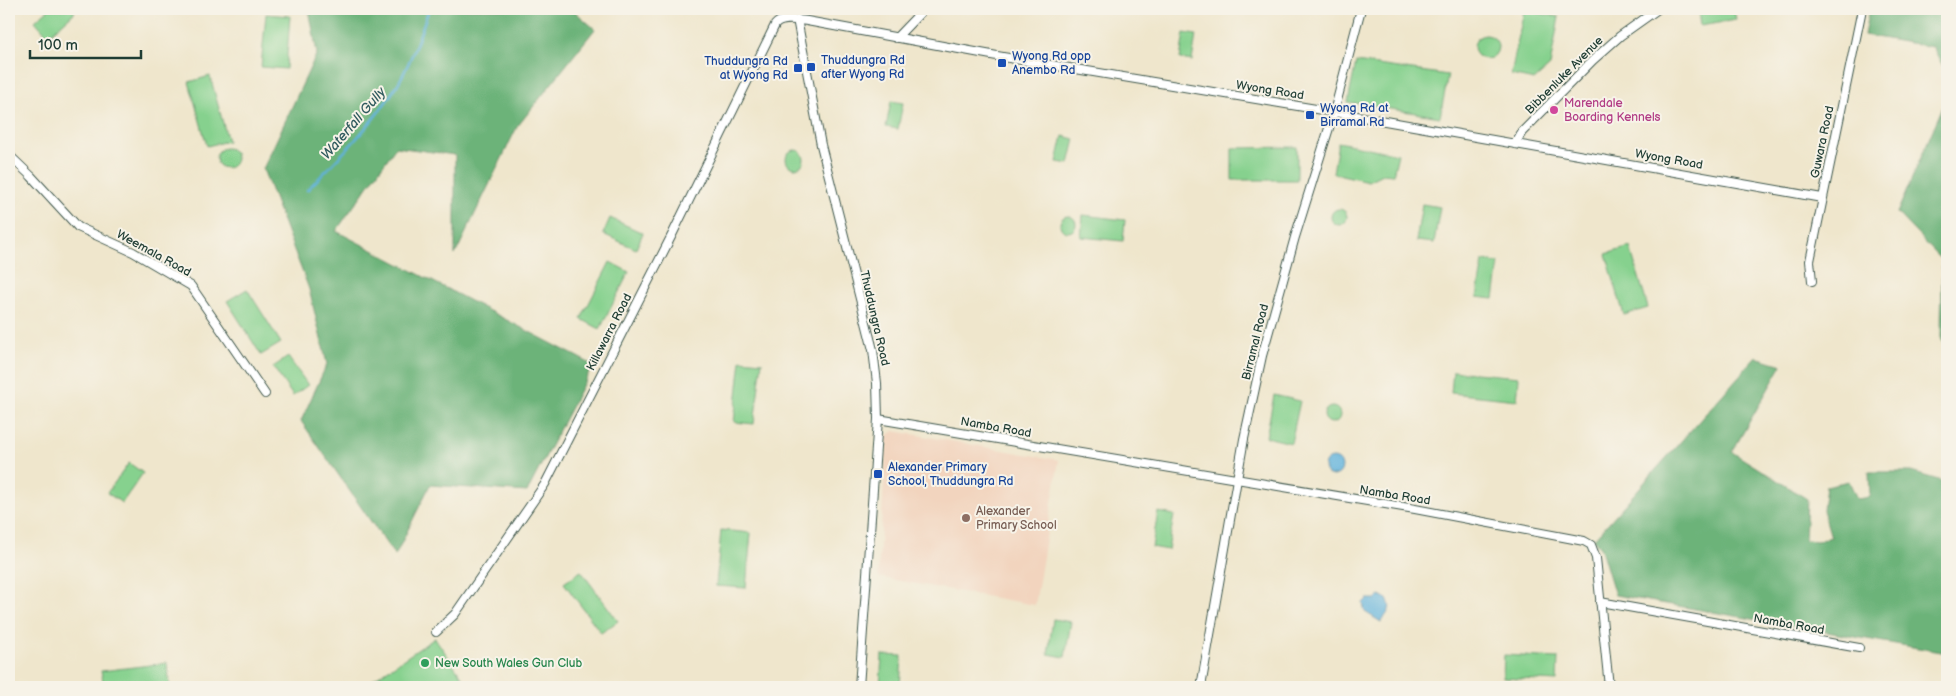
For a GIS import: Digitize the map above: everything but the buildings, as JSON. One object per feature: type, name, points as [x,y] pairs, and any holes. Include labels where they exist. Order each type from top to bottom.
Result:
[{"type":"street","points":[[896,38],[924,9]]},
{"type":"street","name":"Birramal Road","points":[[1201,687],[1244,439],[1262,356],[1295,237],[1334,112],[1361,9]]},
{"type":"street","name":"Bibbenluke Avenue","points":[[1516,144],[1522,132],[1593,60],[1620,36],[1658,9]]},
{"type":"street","name":"Guwara Road","points":[[1812,280],[1810,261],[1862,9]]},
{"type":"street","name":"Wyong Road","points":[[775,25],[782,20],[797,19],[896,38],[1334,112],[1822,198]]},
{"type":"street","name":"Thuddungra Road","points":[[797,19],[821,145],[873,350],[878,383],[878,419],[859,687]]},
{"type":"street","name":"Killawarra Road","points":[[436,632],[455,614],[545,484],[672,235],[775,25]]},
{"type":"street","name":"Weemala Road","points":[[9,155],[32,176],[78,227],[133,252],[191,286],[265,394]]},
{"type":"street","name":"Namba Road","points":[[878,419],[1424,511],[1584,541],[1591,545],[1595,552],[1600,602],[1859,648]]},
{"type":"street","points":[[1600,602],[1609,687]]},
{"type":"shaded area","name":"Alexander Primary School","points":[[894,431],[1059,460],[1035,605],[878,577],[887,436]]},
{"type":"green space","points":[[49,9],[71,9],[75,12],[48,36],[35,21]]},
{"type":"green space","points":[[309,9],[572,9],[595,29],[517,127],[455,255],[455,155],[396,147],[336,231],[593,365],[527,492],[430,485],[395,556],[301,421],[327,364],[309,289],[263,169],[317,53]]},
{"type":"green space","points":[[1734,9],[1736,20],[1700,26],[1698,11]]},
{"type":"green space","points":[[1869,9],[1947,9],[1947,74],[1933,47],[1864,35]]},
{"type":"green space","points":[[1524,10],[1559,17],[1550,66],[1534,80],[1511,75]]},
{"type":"green space","points":[[266,14],[290,16],[286,69],[261,67]]},
{"type":"green space","points":[[1184,33],[1196,35],[1192,61],[1180,59]]},
{"type":"green space","points":[[1486,35],[1495,38],[1498,47],[1495,56],[1486,59],[1477,56],[1474,47],[1477,38]]},
{"type":"green space","points":[[1356,62],[1448,75],[1440,117],[1348,102]]},
{"type":"green space","points":[[210,76],[228,141],[207,146],[189,82]]},
{"type":"green space","points":[[1947,97],[1947,346],[1941,341],[1942,260],[1897,213]]},
{"type":"green space","points":[[891,101],[903,103],[898,129],[886,127]]},
{"type":"green space","points":[[1063,136],[1075,139],[1069,164],[1057,162]]},
{"type":"green space","points":[[1338,142],[1398,154],[1393,175],[1382,174],[1368,181],[1333,173]]},
{"type":"green space","points":[[1297,147],[1297,180],[1232,180],[1232,148]]},
{"type":"green space","points":[[226,148],[233,151],[236,158],[233,165],[226,168],[219,165],[216,158],[219,151]]},
{"type":"green space","points":[[795,150],[801,153],[804,159],[801,165],[795,168],[789,165],[786,159],[789,153]]},
{"type":"green space","points":[[1422,204],[1440,207],[1434,243],[1416,241]]},
{"type":"green space","points":[[1339,209],[1345,211],[1347,217],[1345,223],[1339,225],[1333,223],[1331,217],[1333,211]]},
{"type":"green space","points":[[1083,215],[1125,220],[1123,241],[1081,237]]},
{"type":"green space","points":[[1068,216],[1074,218],[1076,224],[1074,230],[1068,232],[1062,230],[1060,224],[1062,218]]},
{"type":"green space","points":[[610,218],[643,233],[636,249],[603,234]]},
{"type":"green space","points":[[1630,247],[1648,308],[1624,315],[1606,254]]},
{"type":"green space","points":[[1483,261],[1499,263],[1494,299],[1477,297]]},
{"type":"green space","points":[[610,262],[629,272],[600,329],[581,319]]},
{"type":"green space","points":[[247,289],[281,343],[261,355],[227,301]]},
{"type":"green space","points":[[288,357],[308,385],[293,396],[273,367]]},
{"type":"green space","points":[[1756,357],[1782,365],[1732,452],[1807,499],[1805,540],[1817,541],[1831,537],[1823,510],[1826,486],[1849,481],[1857,499],[1870,497],[1869,472],[1911,472],[1942,481],[1947,479],[1947,653],[1615,595],[1601,549],[1594,539]]},
{"type":"green space","points":[[741,360],[762,362],[754,424],[734,422]]},
{"type":"green space","points":[[1453,371],[1519,377],[1517,400],[1451,393]]},
{"type":"green space","points":[[1274,395],[1300,401],[1291,443],[1266,437]]},
{"type":"green space","points":[[1332,407],[1338,409],[1340,415],[1338,421],[1332,423],[1326,421],[1324,415],[1326,409]]},
{"type":"green space","points":[[129,463],[143,473],[122,503],[107,493]]},
{"type":"green space","points":[[1158,512],[1174,515],[1168,550],[1152,547]]},
{"type":"green space","points":[[721,530],[751,533],[746,588],[716,586]]},
{"type":"green space","points":[[581,571],[618,621],[601,633],[564,583]]},
{"type":"green space","points":[[1053,619],[1071,622],[1065,657],[1048,654]]},
{"type":"green space","name":"New South Wales Gun Club","points":[[435,638],[469,687],[362,687]]},
{"type":"green space","points":[[882,655],[902,656],[900,687],[880,687]]},
{"type":"green space","points":[[1504,655],[1558,658],[1557,681],[1503,678]]},
{"type":"green space","points":[[167,663],[170,686],[104,687],[101,671]]},
{"type":"water","points":[[1333,458],[1339,461],[1342,467],[1339,473],[1333,476],[1327,473],[1324,467],[1327,461]]},
{"type":"water","points":[[1380,596],[1386,598],[1390,608],[1381,622],[1365,612],[1363,603],[1367,599],[1376,599]]},
{"type":"waterway","name":"Waterfall Gully","points":[[307,190],[354,141],[387,101],[406,69],[429,9]]},
{"type":"place","name":"Wyong Rd opp Anembo Rd","points":[[1002,63]]},
{"type":"place","name":"Thuddungra Rd after Wyong Rd","points":[[811,67]]},
{"type":"place","name":"Thuddungra Rd at Wyong Rd","points":[[798,68]]},
{"type":"place","name":"Marendale Boarding Kennels","points":[[1554,110]]},
{"type":"place","name":"Wyong Rd at Birramal Rd","points":[[1310,115]]},
{"type":"place","name":"Alexander Primary School, Thuddungra Rd","points":[[878,474]]},
{"type":"place","name":"Alexander Primary School","points":[[966,518]]},
{"type":"place","name":"New South Wales Gun Club","points":[[425,663]]}]
